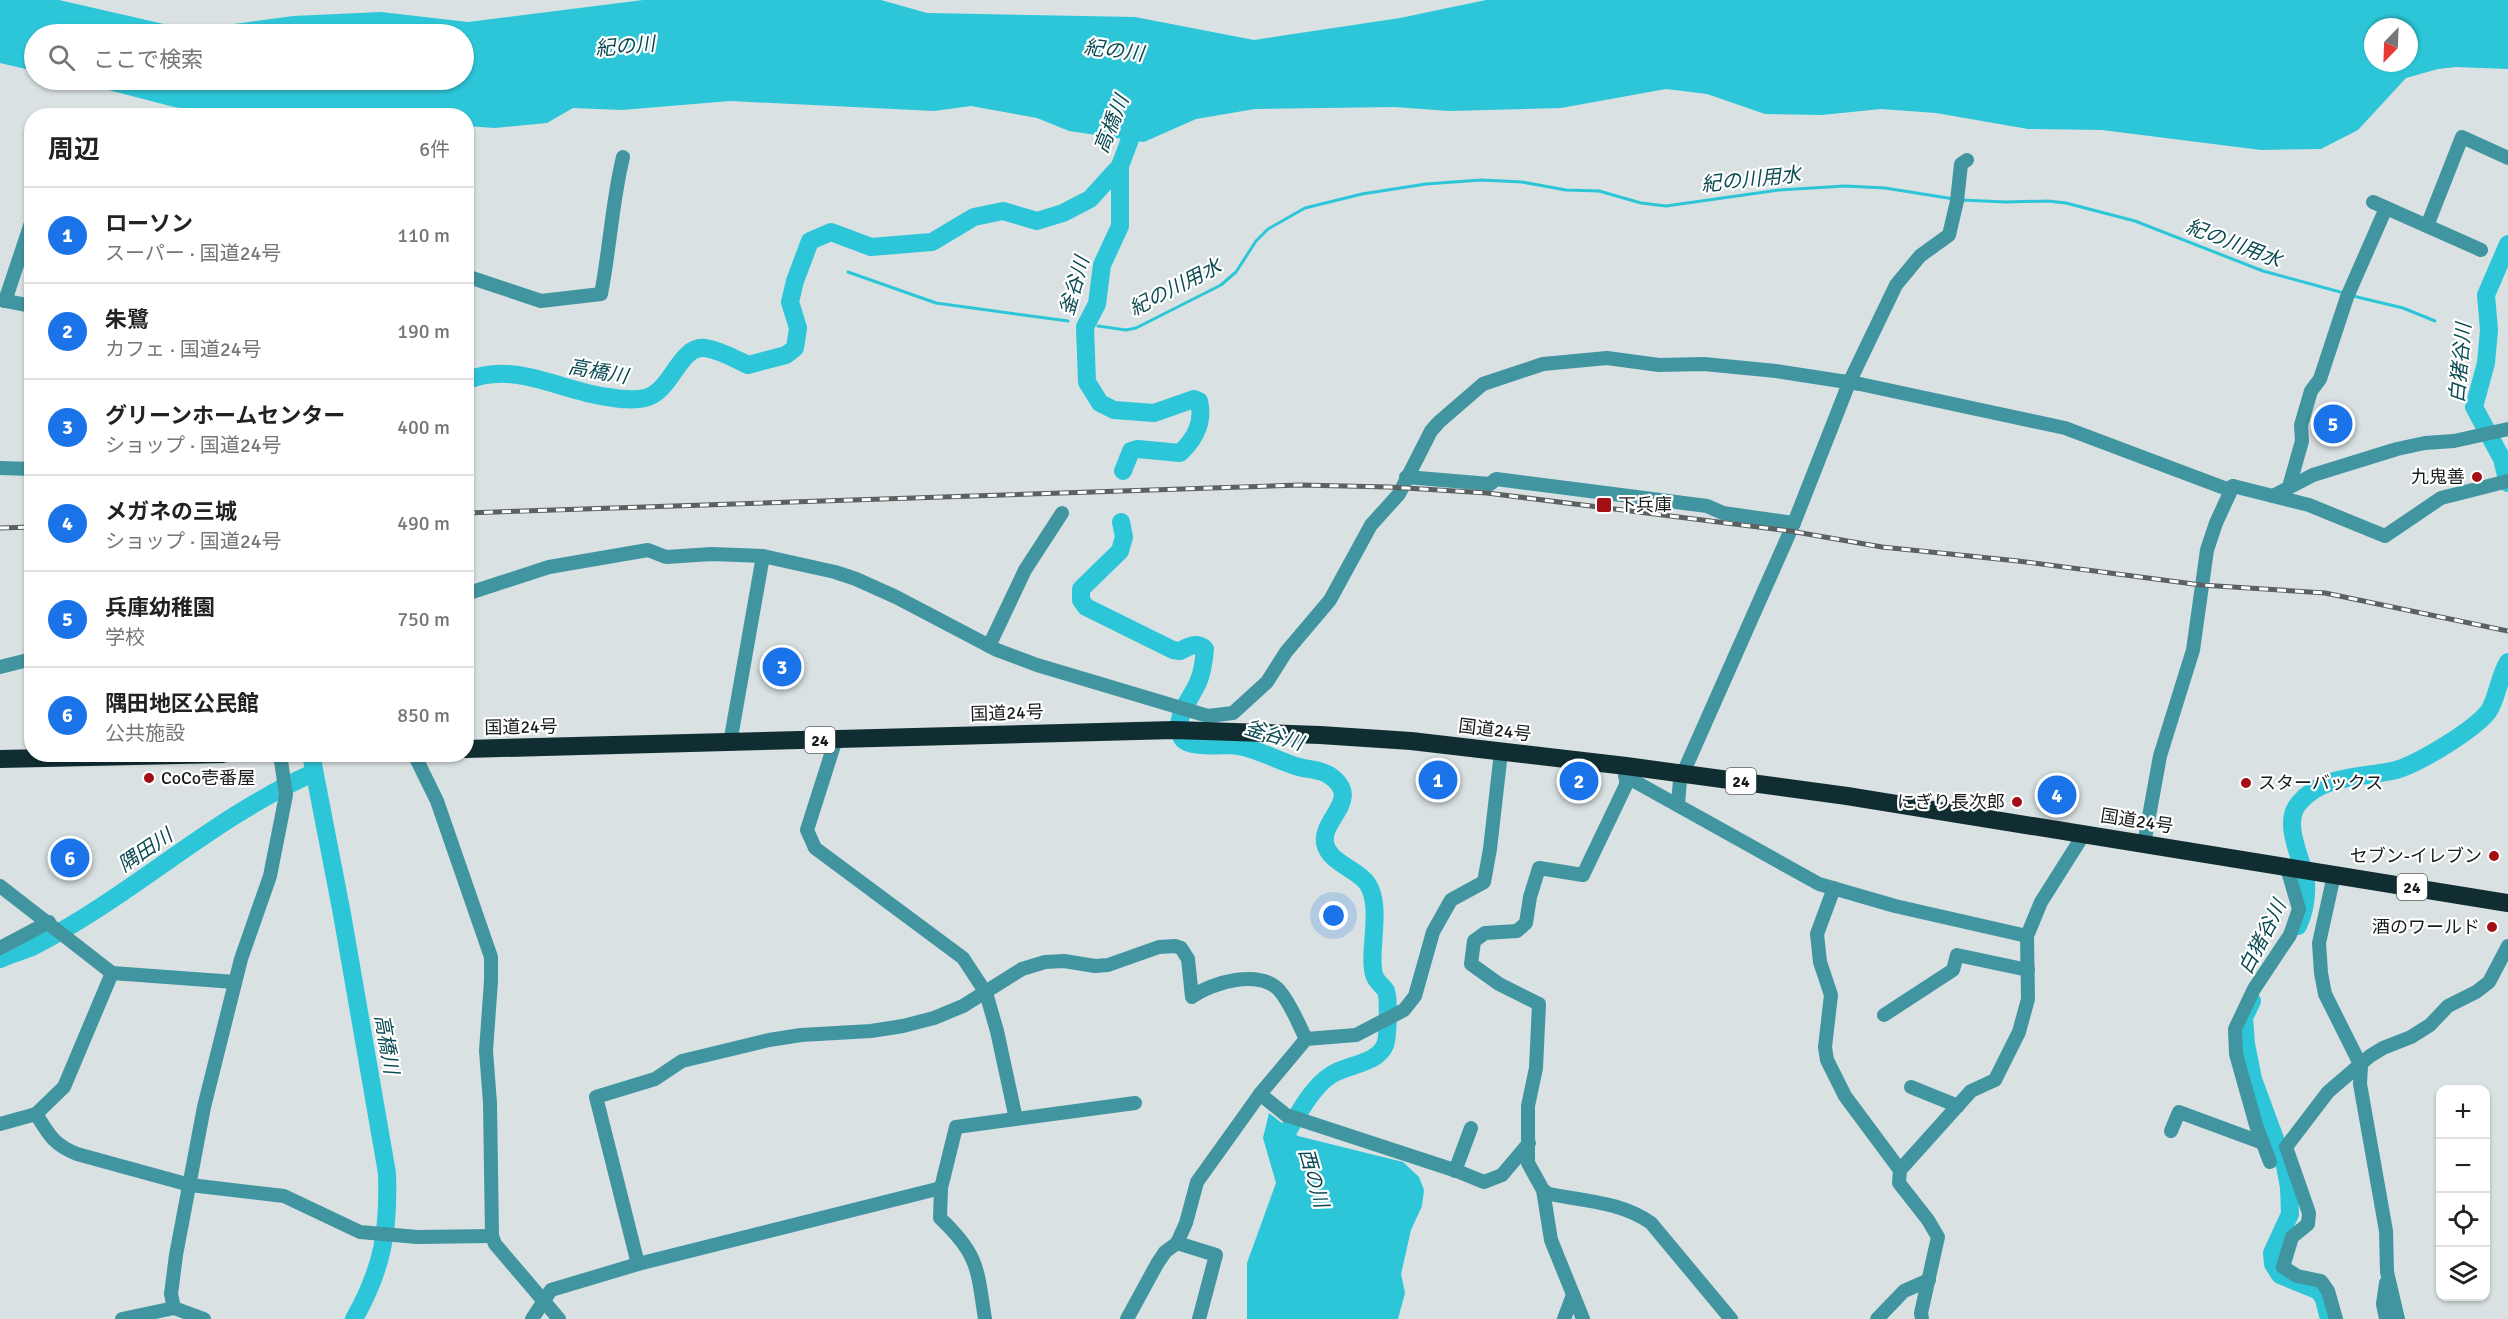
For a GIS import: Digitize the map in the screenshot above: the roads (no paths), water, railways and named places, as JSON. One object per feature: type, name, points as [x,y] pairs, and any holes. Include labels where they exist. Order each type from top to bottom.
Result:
[{"type":"highway","name":"国道24号","points":[[474,749],[1182,730],[1410,741],[1626,771],[1684,773],[1847,796],[2508,903]]},
{"type":"highway","points":[[0,759],[24,758]]},
{"type":"street","points":[[2427,226],[2462,137],[2508,158]]},
{"type":"street","points":[[474,279],[541,301],[601,294],[623,157]]},
{"type":"street","points":[[1678,804],[1680,780],[1794,523],[1849,383],[1900,279],[1920,256],[1949,235],[1957,199],[1961,165],[1967,160]]},
{"type":"street","points":[[2373,202],[2481,250]]},
{"type":"street","points":[[2289,487],[2302,441],[2301,425],[2311,391],[2320,379],[2348,294],[2386,208]]},
{"type":"street","points":[[24,241],[2,300],[24,304]]},
{"type":"street","points":[[474,591],[549,567],[648,550],[666,557],[712,554],[763,556],[856,579],[896,597],[989,646],[1037,665],[1208,716],[1233,713],[1268,682],[1286,652],[1330,600],[1371,525],[1399,494],[1431,431],[1462,400],[1483,384],[1543,364],[1607,358],[1659,365],[1704,364],[1849,383],[2065,428],[2227,489],[2233,486],[2308,505],[2385,536],[2441,498],[2506,482]]},
{"type":"street","points":[[2273,496],[2332,467],[2397,449],[2508,429]]},
{"type":"street","points":[[0,468],[24,469]]},
{"type":"street","points":[[1406,477],[1490,484],[1496,479],[1707,506],[1723,513],[1794,523]]},
{"type":"street","points":[[2144,843],[2160,756],[2193,650],[2207,550],[2216,523],[2233,486]]},
{"type":"street","points":[[989,646],[1025,570],[1062,513]]},
{"type":"street","points":[[730,743],[763,556]]},
{"type":"street","points":[[0,667],[24,661]]},
{"type":"street","points":[[836,739],[807,830],[815,848],[963,958],[986,993],[997,1031],[1016,1119]]},
{"type":"street","points":[[1127,1319],[1157,1264],[1165,1252],[1177,1242],[1186,1223],[1197,1182],[1260,1094],[1306,1039],[1356,1035],[1404,1010],[1415,996],[1433,932],[1451,900],[1484,882],[1501,752]]},
{"type":"street","points":[[174,1308],[171,1294],[176,1255],[204,1107],[241,959],[270,876],[286,795],[281,762]]},
{"type":"street","points":[[418,762],[437,801],[491,957],[486,1051],[490,1102],[492,1236],[495,1244],[560,1319]]},
{"type":"street","points":[[1626,771],[1678,804],[1819,884],[1895,906],[2027,936]]},
{"type":"street","points":[[1583,1319],[1551,1240],[1543,1190],[1528,1162],[1528,1106],[1536,1068],[1539,1004],[1498,984],[1471,964],[1474,941],[1485,933],[1517,931],[1526,923],[1530,897],[1539,868],[1583,875],[1626,785],[1626,771]]},
{"type":"street","points":[[1922,1319],[1921,1312],[1938,1237],[1928,1220],[1899,1183],[1900,1170],[1971,1091],[1995,1080],[2019,1032],[2028,999],[2027,936],[2041,902],[2084,834]]},
{"type":"street","points":[[2287,868],[2300,909],[2290,935],[2254,989],[2235,1029],[2235,1054],[2270,1162],[2286,1147],[2328,1092],[2370,1056],[2411,1038],[2430,1025],[2448,1006],[2476,992],[2489,982],[2508,946]]},
{"type":"street","points":[[2334,875],[2319,943],[2321,973],[2325,994],[2361,1066],[2360,1084],[2386,1231],[2387,1272],[2383,1304],[2386,1319]]},
{"type":"street","points":[[0,886],[112,973],[236,982]]},
{"type":"street","points":[[1834,888],[1817,934],[1820,962],[1831,995],[1826,1038],[1827,1060],[1845,1096],[1900,1170]]},
{"type":"street","points":[[0,948],[51,925]]},
{"type":"street","points":[[638,1264],[596,1097],[655,1079],[682,1060],[801,1035],[871,1031],[903,1026],[934,1018],[963,1006],[1022,969],[1045,962],[1064,961],[1095,966],[1108,965],[1158,947],[1175,946],[1181,948],[1188,959],[1192,997],[1228,981],[1254,980],[1277,988],[1289,1004],[1306,1039]]},
{"type":"street","points":[[1884,1015],[1953,970],[1957,955],[2028,970]]},
{"type":"street","points":[[0,1124],[36,1114],[64,1087],[112,973]]},
{"type":"street","points":[[1911,1087],[1958,1106]]},
{"type":"street","points":[[1260,1094],[1287,1114],[1484,1182],[1502,1175],[1529,1143]]},
{"type":"street","points":[[985,1319],[976,1264],[963,1240],[940,1218],[941,1188],[956,1127],[1135,1103]]},
{"type":"street","points":[[2171,1131],[2179,1112],[2263,1143]]},
{"type":"street","points":[[36,1114],[52,1140],[61,1148],[77,1155],[190,1185],[284,1196],[360,1232],[417,1237],[492,1236]]},
{"type":"street","points":[[1455,1171],[1471,1128]]},
{"type":"street","points":[[2281,1153],[2309,1213],[2308,1224],[2292,1237],[2283,1267],[2297,1276],[2321,1281],[2328,1292],[2336,1319]]},
{"type":"street","points":[[532,1319],[551,1290],[638,1264],[941,1188]]},
{"type":"street","points":[[1543,1190],[1549,1194],[1613,1205],[1651,1223],[1731,1319]]},
{"type":"street","points":[[1177,1242],[1216,1255],[1199,1319]]},
{"type":"street","points":[[2387,1272],[2398,1319]]},
{"type":"street","points":[[1877,1319],[1904,1291],[1929,1280]]},
{"type":"street","points":[[1564,1319],[1573,1295]]},
{"type":"street","points":[[122,1319],[174,1308],[204,1319]]},
{"type":"water","points":[[0,0],[59,0],[164,24],[24,24],[24,69],[0,63]]},
{"type":"water","name":"紀の川","points":[[643,0],[881,0],[927,13],[1135,17],[1254,40],[1400,18],[1486,0],[2508,0],[2508,69],[2456,67],[2438,69],[2406,78],[2358,130],[2321,149],[2261,150],[2102,130],[2028,129],[1936,113],[1881,109],[1822,115],[1765,114],[1707,94],[1666,89],[1561,108],[1449,111],[1395,107],[1255,109],[1196,119],[1144,142],[1069,131],[1037,118],[971,106],[934,111],[730,101],[622,110],[573,108],[547,123],[494,128],[474,127],[474,108],[181,108],[109,90],[474,90],[474,24],[234,24],[293,16],[381,12],[468,22]]},
{"type":"water","name":"西の川","points":[[1269,1113],[1298,1136],[1403,1162],[1419,1177],[1424,1190],[1422,1206],[1411,1230],[1401,1274],[1405,1293],[1398,1319],[1247,1319],[1247,1263],[1276,1183],[1263,1138]]},
{"type":"waterway","name":"高橋川","points":[[474,378],[484,375],[519,375],[590,394],[636,399],[654,394],[688,354],[696,349],[705,348],[716,351],[748,365],[786,355],[795,348],[798,328],[790,302],[810,241],[831,232],[871,247],[932,242],[974,217],[1003,211],[1037,221],[1063,213],[1090,199],[1120,166],[1138,118]]},
{"type":"waterway","name":"釜谷川","points":[[1120,166],[1120,226],[1102,265],[1097,304],[1085,327],[1087,382],[1100,403],[1114,410],[1154,413],[1194,399],[1199,401],[1200,409],[1197,429],[1190,442],[1180,453],[1138,449],[1131,451],[1123,471]]},
{"type":"waterway","name":"紀の川用水","points":[[1098,326],[1126,330],[1136,328],[1221,285],[1236,272],[1256,241],[1268,229],[1305,208],[1362,194],[1426,184],[1481,180],[1522,182],[1566,190],[1599,191],[1641,203],[1666,206],[1779,190],[1845,186],[1885,188],[1954,199]]},
{"type":"waterway","name":"紀の川用水","points":[[1961,200],[2066,203],[2135,221],[2263,271],[2344,293]]},
{"type":"waterway","name":"白猪谷川","points":[[2508,244],[2486,295],[2489,330],[2486,363],[2474,407],[2502,459],[2508,483]]},
{"type":"waterway","name":"紀の川用水","points":[[848,272],[936,303],[1068,321]]},
{"type":"waterway","name":"紀の川用水","points":[[2353,296],[2403,308],[2435,321]]},
{"type":"waterway","name":"釜谷川","points":[[1121,522],[1124,537],[1120,551],[1081,589],[1081,600],[1086,607],[1173,650],[1180,651],[1196,645],[1205,649],[1200,676],[1179,722],[1182,738],[1196,745],[1230,745],[1247,748],[1329,775],[1339,784],[1343,792],[1339,809],[1325,834],[1325,843],[1332,856],[1362,878],[1372,893],[1375,918],[1373,968],[1376,979],[1386,991],[1388,1001],[1385,1045],[1376,1056],[1338,1071],[1323,1081],[1309,1097],[1280,1143],[1282,1150]]},
{"type":"waterway","name":"白猪谷川","points":[[2298,926],[2305,905],[2306,888],[2292,821],[2299,803],[2309,794],[2332,782],[2406,767],[2459,737],[2488,712],[2508,662]]},
{"type":"waterway","name":"高橋川","points":[[313,762],[342,914],[387,1173],[387,1213],[382,1248],[372,1283],[354,1319]]},
{"type":"waterway","name":"隅田川","points":[[0,959],[34,946],[70,926],[206,834],[276,791],[313,773]]},
{"type":"waterway","name":"白猪谷川","points":[[2252,1001],[2244,1018],[2246,1044],[2253,1079],[2285,1166],[2289,1187],[2290,1214],[2272,1253],[2273,1264],[2280,1275],[2319,1291],[2324,1299],[2329,1319]]},
{"type":"railway","points":[[474,513],[1300,485],[1389,487],[1487,493],[1790,531],[1882,547],[2018,561],[2201,585],[2325,593],[2508,631]]},
{"type":"railway","points":[[0,528],[24,527]]},
{"type":"place","name":"兵庫幼稚園","points":[[2333,424]]},
{"type":"place","name":"九鬼善","points":[[2477,477]]},
{"type":"place","name":"下兵庫","points":[[1604,505]]},
{"type":"place","name":"グリーンホームセンター","points":[[782,667]]},
{"type":"place","name":"CoCo壱番屋","points":[[149,778]]},
{"type":"place","name":"ローソン","points":[[1438,780]]},
{"type":"place","name":"朱鷺","points":[[1579,781]]},
{"type":"place","name":"スターバックス","points":[[2246,783]]},
{"type":"place","name":"メガネの三城","points":[[2057,795]]},
{"type":"place","name":"にぎり長次郎","points":[[2017,802]]},
{"type":"place","name":"セブン-イレブン","points":[[2494,856]]},
{"type":"place","name":"隅田地区公民館","points":[[70,858]]},
{"type":"place","name":"酒のワールド","points":[[2492,927]]}]
